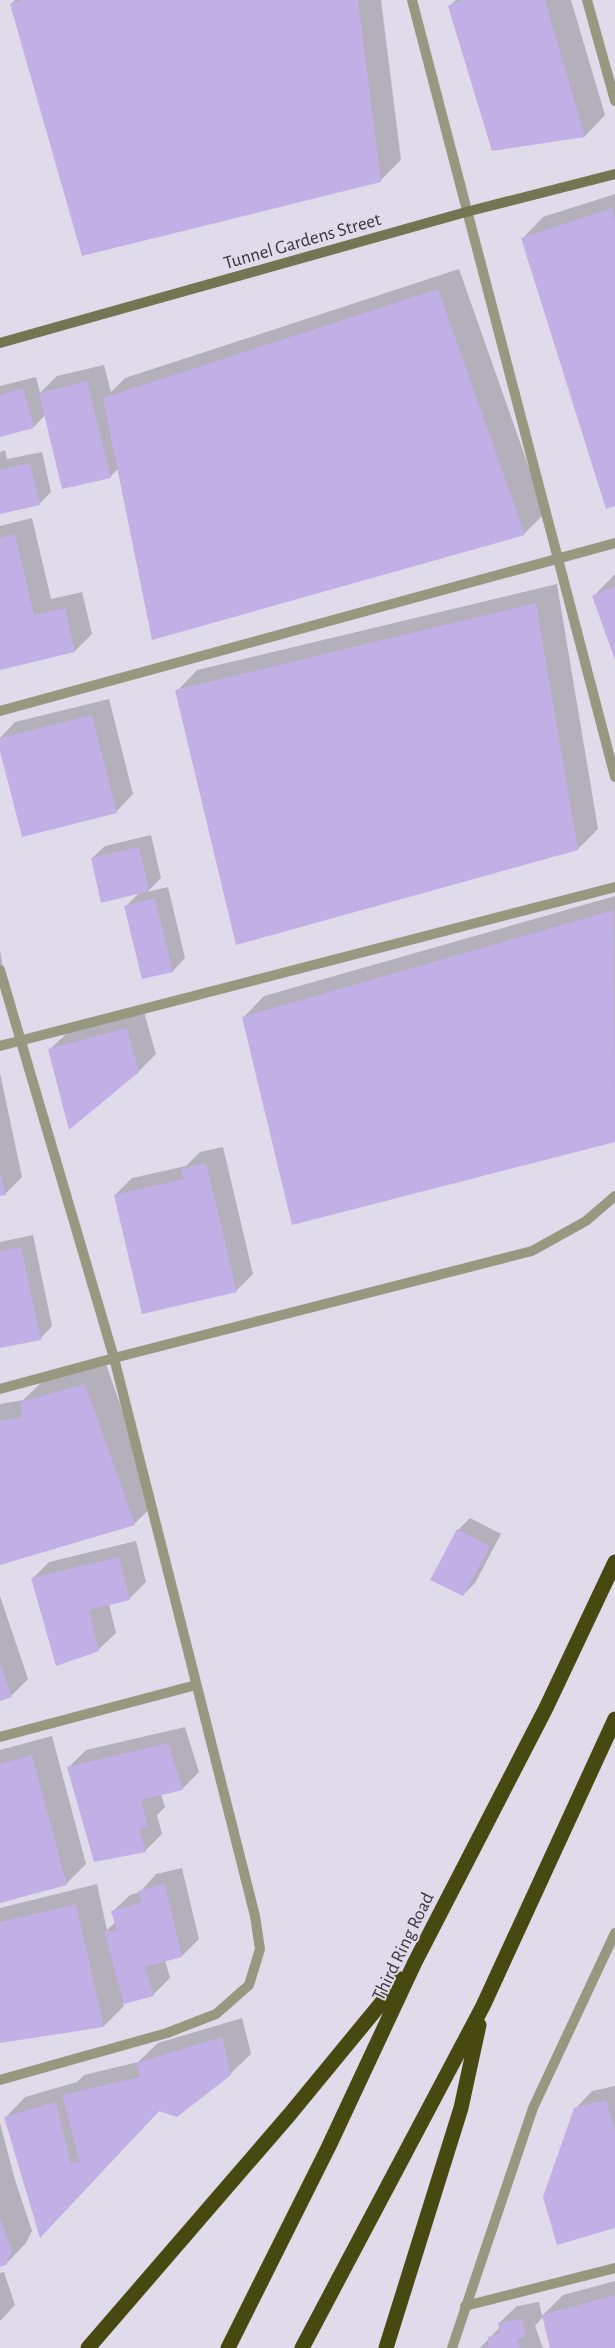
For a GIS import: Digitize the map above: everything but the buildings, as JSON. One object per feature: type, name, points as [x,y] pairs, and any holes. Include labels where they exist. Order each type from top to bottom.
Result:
[{"type":"highway","name":"Third Ring Road","points":[[228,2348],[329,2146],[414,1962],[546,1708],[615,1562]]},
{"type":"highway","points":[[302,2348],[483,2006],[615,1719]]},
{"type":"highway","points":[[88,2348],[290,2114],[414,1962]]},
{"type":"highway","points":[[386,2348],[460,2108],[483,2006]]},
{"type":"main road","name":"Tunnel Gardens Street","points":[[0,343],[466,212],[615,174]]},
{"type":"street","points":[[412,0],[615,777]]},
{"type":"street","points":[[587,0],[615,101]]},
{"type":"street","points":[[0,710],[615,543]]},
{"type":"street","points":[[0,1046],[615,887]]},
{"type":"street","points":[[0,970],[19,1041],[114,1358],[255,1916],[260,1949],[249,1985],[216,2014],[167,2033],[0,2080]]},
{"type":"street","points":[[0,1389],[532,1251],[586,1221],[615,1196]]},
{"type":"street","points":[[0,1737],[196,1685]]},
{"type":"street","points":[[452,2348],[533,2108],[615,1933]]},
{"type":"street","points":[[465,2306],[615,2268]]}]
